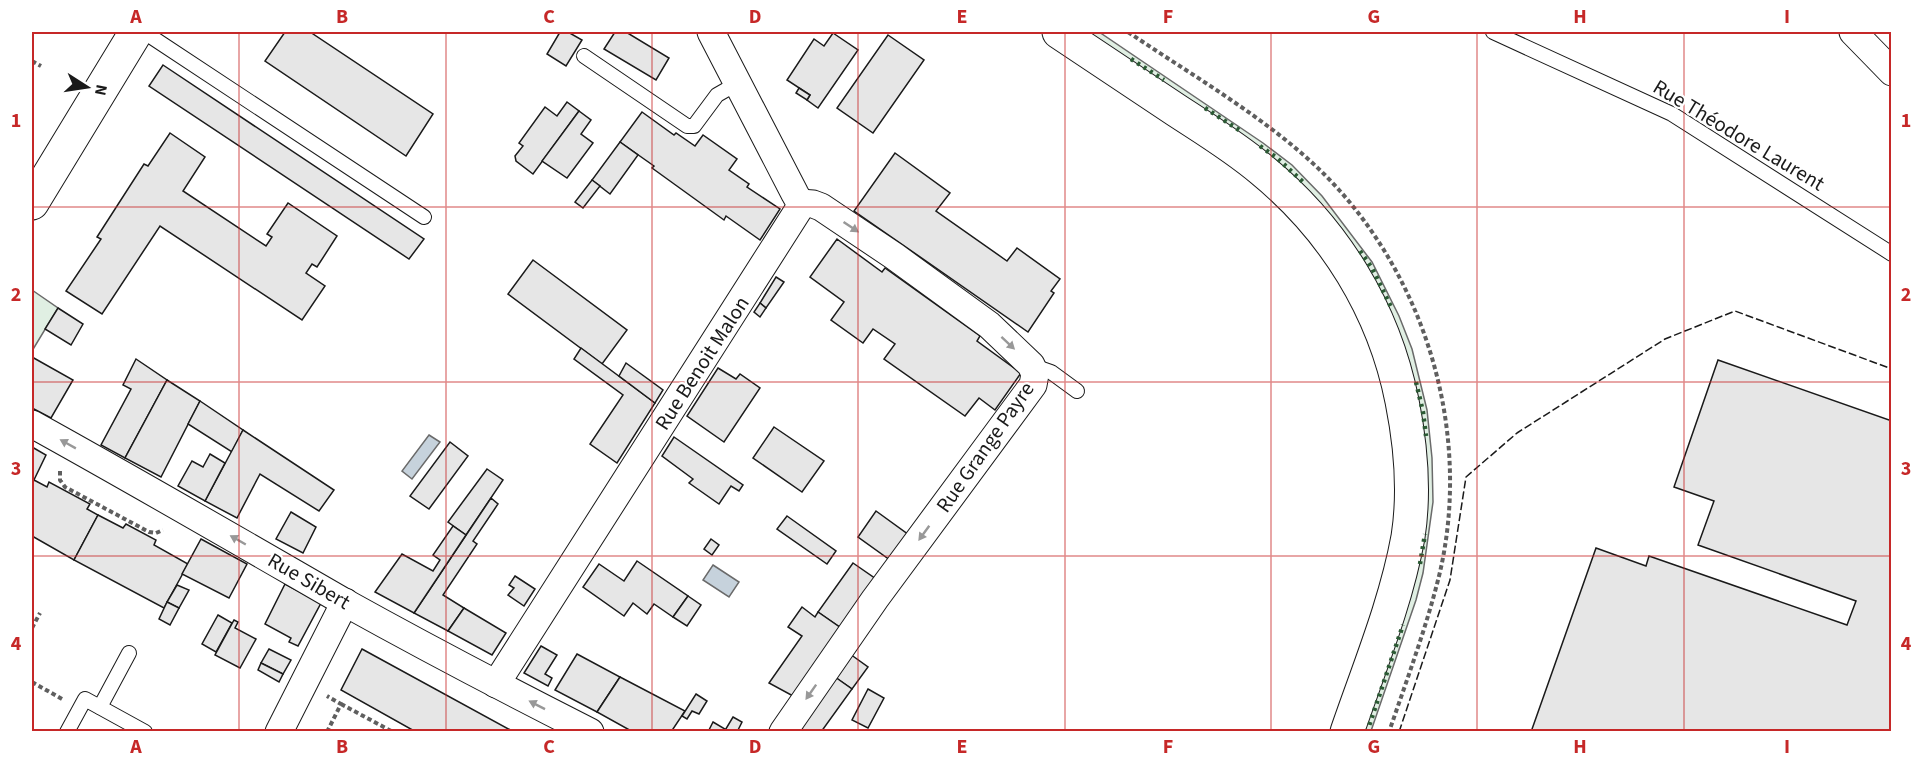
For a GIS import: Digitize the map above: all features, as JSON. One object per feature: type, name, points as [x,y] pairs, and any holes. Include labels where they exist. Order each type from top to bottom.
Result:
[{"type":"street","points":[[32,203],[136,32]]},
{"type":"street","points":[[711,32],[800,204]]},
{"type":"street","points":[[1059,32],[1262,170],[1326,235],[1353,274],[1377,318],[1395,370],[1409,436],[1412,487],[1401,570],[1347,732]]},
{"type":"street","points":[[1853,32],[1889,64]]},
{"type":"street","name":"Rue Grange Payre","points":[[783,732],[875,599],[1033,385],[1035,374],[1032,365],[989,325],[894,256],[821,207],[813,204],[800,204]]},
{"type":"street","name":"Rue Benoit Malon","points":[[496,684],[788,230],[800,204]]},
{"type":"street","name":"Rue Sibert","points":[[32,424],[345,602],[590,732]]},
{"type":"street","points":[[279,732],[345,602]]},
{"type":"lane","points":[[144,32],[424,217]]},
{"type":"lane","name":"Rue Théodore Laurent","points":[[1494,32],[1672,114],[1892,254]]},
{"type":"lane","points":[[584,56],[687,126],[694,126],[717,95],[738,83]]},
{"type":"lane","points":[[1032,365],[1052,372],[1077,391]]},
{"type":"lane","points":[[100,707],[129,653]]},
{"type":"lane","points":[[67,732],[86,699],[146,732]]},
{"type":"path","points":[[32,62],[41,66]]},
{"type":"path","points":[[63,462],[60,480],[65,487],[149,532],[162,531],[168,527]]},
{"type":"path","points":[[32,628],[40,613]]},
{"type":"path","points":[[341,704],[393,732]]},
{"type":"path","points":[[328,728],[334,731]]},
{"type":"green space","points":[[1083,32],[1099,32],[1292,165],[1322,196],[1372,262],[1399,316],[1412,349],[1427,410],[1432,458],[1433,502],[1423,573],[1416,600],[1371,731],[1362,731],[1419,545],[1363,264]]},
{"type":"green space","points":[[32,290],[58,308],[32,351]]},
{"type":"shaded area","points":[[429,435],[440,442],[412,479],[402,471]]},
{"type":"shaded area","points":[[713,565],[739,582],[729,597],[703,580]]},
{"type":"building","points":[[285,32],[310,32],[433,114],[406,156],[265,61]]},
{"type":"building","points":[[560,32],[568,32],[582,40],[566,66],[547,54]]},
{"type":"building","points":[[615,32],[626,32],[669,58],[656,80],[604,49]]},
{"type":"building","points":[[833,33],[858,50],[818,108],[807,100],[810,95],[787,80],[814,39],[824,46]]},
{"type":"building","points":[[888,35],[924,60],[873,133],[837,108]]},
{"type":"building","points":[[163,65],[424,239],[409,259],[149,86]]},
{"type":"building","points":[[799,88],[810,95],[807,100],[796,93]]},
{"type":"building","points":[[567,102],[579,111],[533,174],[516,161],[515,156],[523,146],[519,143],[545,107],[557,116]]},
{"type":"building","points":[[579,111],[591,120],[581,134],[593,143],[567,178],[542,161]]},
{"type":"building","points":[[642,112],[674,135],[676,133],[695,146],[703,135],[737,159],[729,170],[749,184],[747,187],[780,209],[760,240],[726,216],[724,220],[620,142]]},
{"type":"building","points":[[170,133],[205,157],[183,191],[266,246],[272,237],[267,234],[288,203],[337,236],[317,267],[312,264],[306,273],[325,286],[302,320],[160,226],[102,314],[66,291],[101,239],[97,237],[144,164],[148,166]]},
{"type":"building","points":[[620,142],[638,155],[610,194],[592,180]]},
{"type":"building","points":[[895,153],[950,193],[936,211],[1007,261],[1017,248],[1060,279],[1051,291],[1054,293],[1028,332],[854,211]]},
{"type":"building","points":[[592,180],[600,186],[583,208],[575,202]]},
{"type":"building","points":[[837,239],[882,272],[885,268],[980,336],[977,341],[1021,373],[995,410],[979,398],[965,416],[884,359],[895,344],[873,329],[863,343],[831,320],[844,302],[810,277]]},
{"type":"building","points":[[533,260],[627,330],[602,364],[508,294]]},
{"type":"building","points":[[776,277],[784,282],[766,308],[760,303]]},
{"type":"building","points":[[760,303],[766,308],[760,317],[754,312]]},
{"type":"building","points":[[58,308],[83,324],[71,345],[45,329]]},
{"type":"building","points":[[581,348],[655,403],[617,463],[590,444],[623,395],[574,359]]},
{"type":"building","points":[[32,357],[73,380],[51,418],[32,408]]},
{"type":"building","points":[[136,359],[167,380],[125,458],[101,445],[131,389],[123,385]]},
{"type":"building","points":[[1718,360],[1892,421],[1892,732],[1531,732],[1596,548],[1646,566],[1649,556],[1847,625],[1856,601],[1698,545],[1714,501],[1674,487]]},
{"type":"building","points":[[626,363],[663,390],[655,403],[619,376]]},
{"type":"building","points":[[718,368],[736,379],[740,374],[760,388],[724,442],[687,416]]},
{"type":"building","points":[[167,380],[200,401],[161,477],[125,458]]},
{"type":"building","points":[[200,401],[243,430],[232,452],[188,424]]},
{"type":"building","points":[[774,427],[824,461],[802,492],[753,458]]},
{"type":"building","points":[[243,430],[334,490],[319,511],[260,474],[237,518],[205,501]]},
{"type":"building","points":[[674,437],[743,485],[739,491],[731,486],[719,504],[689,483],[693,479],[662,456]]},
{"type":"building","points":[[450,442],[468,456],[429,509],[410,496]]},
{"type":"building","points":[[32,447],[46,455],[32,484]]},
{"type":"building","points":[[210,454],[225,463],[205,501],[178,486],[192,461],[203,467]]},
{"type":"building","points":[[487,469],[503,480],[466,535],[448,522]]},
{"type":"building","points":[[34,480],[47,487],[49,482],[90,504],[87,509],[98,515],[74,560],[32,536],[32,484]]},
{"type":"building","points":[[491,498],[498,504],[473,541],[477,544],[443,595],[464,608],[448,631],[414,613]]},
{"type":"building","points":[[876,511],[909,535],[890,560],[858,537]]},
{"type":"building","points":[[291,512],[316,527],[303,553],[276,539]]},
{"type":"building","points":[[98,515],[123,528],[126,524],[156,540],[154,545],[188,564],[164,608],[74,560]]},
{"type":"building","points":[[787,516],[836,551],[827,564],[777,529]]},
{"type":"building","points":[[453,526],[466,535],[414,613],[375,592],[402,554],[433,571],[440,560],[433,555]]},
{"type":"building","points":[[201,539],[247,564],[229,598],[182,574]]},
{"type":"building","points":[[711,539],[719,545],[712,555],[704,549]]},
{"type":"building","points":[[637,561],[688,596],[673,617],[654,604],[647,614],[633,603],[624,616],[583,587],[599,564],[624,581]]},
{"type":"building","points":[[853,563],[876,579],[841,628],[818,612]]},
{"type":"building","points":[[515,576],[535,589],[524,606],[508,595],[514,588],[509,585]]},
{"type":"building","points":[[285,584],[321,603],[298,646],[289,642],[291,638],[265,624]]},
{"type":"building","points":[[177,585],[189,590],[179,608],[167,602]]},
{"type":"building","points":[[688,596],[701,605],[687,626],[673,617]]},
{"type":"building","points":[[167,602],[179,608],[170,625],[159,619]]},
{"type":"building","points":[[802,607],[815,617],[818,612],[841,628],[793,696],[769,683],[802,636],[788,627]]},
{"type":"building","points":[[464,608],[506,633],[492,655],[448,631]]},
{"type":"building","points":[[218,615],[232,623],[216,652],[202,644]]},
{"type":"building","points":[[234,620],[238,622],[235,628],[256,639],[240,668],[215,655]]},
{"type":"building","points":[[541,646],[557,655],[545,674],[552,678],[548,686],[524,673]]},
{"type":"building","points":[[269,649],[291,660],[283,674],[261,663]]},
{"type":"building","points":[[362,649],[514,732],[416,732],[341,690]]},
{"type":"building","points":[[577,654],[620,677],[597,712],[555,690]]},
{"type":"building","points":[[850,654],[868,667],[852,689],[835,677]]},
{"type":"building","points":[[261,663],[283,674],[279,682],[258,670]]},
{"type":"building","points":[[620,677],[685,711],[671,732],[633,732],[597,712]]},
{"type":"building","points":[[835,677],[852,689],[821,732],[806,732],[800,727]]},
{"type":"building","points":[[868,689],[884,698],[868,728],[852,720]]},
{"type":"building","points":[[696,694],[707,701],[699,714],[692,711],[687,719],[682,716]]},
{"type":"building","points":[[733,717],[742,722],[737,732],[724,732]]},
{"type":"building","points":[[713,722],[725,729],[724,732],[708,732]]},
{"type":"hedge","points":[[1131,59],[1164,80]]},
{"type":"hedge","points":[[1205,108],[1239,130]]},
{"type":"hedge","points":[[1260,146],[1303,182]]},
{"type":"hedge","points":[[1360,251],[1372,268],[1392,309]]},
{"type":"hedge","points":[[1416,382],[1426,436]]},
{"type":"hedge","points":[[1420,564],[1425,534]]},
{"type":"hedge","points":[[1367,732],[1403,625]]},
{"type":"fence","points":[[1399,732],[1450,580],[1466,477],[1517,433],[1665,339],[1735,311],[1892,369]]}]
